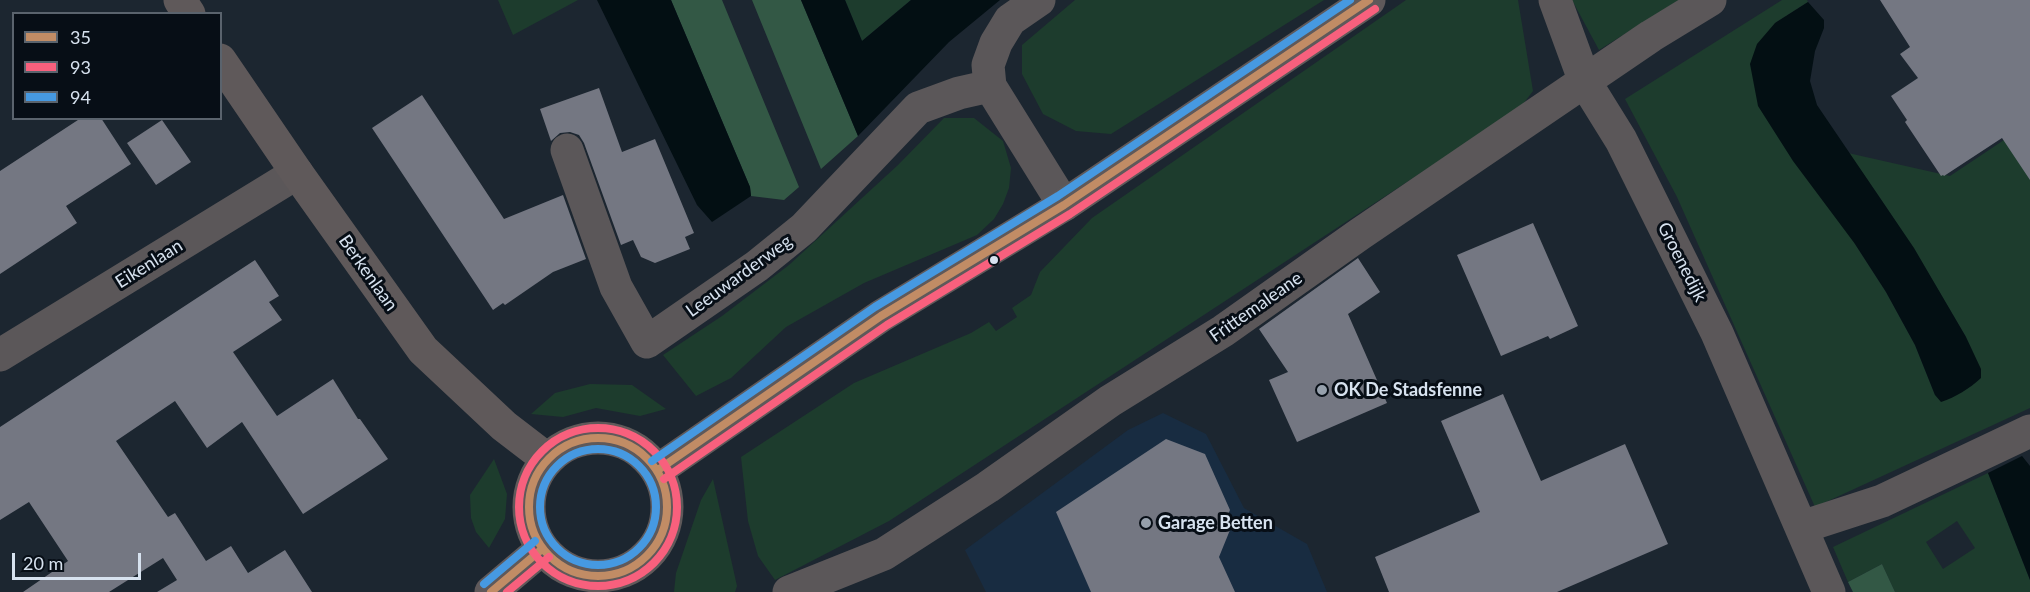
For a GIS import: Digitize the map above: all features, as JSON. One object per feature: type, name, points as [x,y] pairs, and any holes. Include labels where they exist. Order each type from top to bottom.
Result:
[{"type":"main road","points":[[658,470],[881,316],[1064,205],[1369,0]]},
{"type":"main road","name":"Berkenlaan","points":[[222,63],[423,350],[504,426],[547,459]]},
{"type":"main road","points":[[605,437],[635,448],[658,470],[668,498],[665,527],[632,581],[579,574],[556,563],[542,549],[529,516],[531,485],[547,459],[573,441],[605,437]]},
{"type":"main road","points":[[491,592],[542,549]]},
{"type":"street","points":[[1039,0],[1010,20],[996,43],[988,64],[990,86],[1064,205]]},
{"type":"street","name":"Groenedijk","points":[[1554,0],[1585,82],[1621,140],[1717,333],[1830,592]]},
{"type":"street","name":"Frittemaleane","points":[[789,592],[884,554],[988,487],[1110,401],[1223,331],[1360,234],[1651,36],[1710,0]]},
{"type":"street","name":"Leeuwarderweg","points":[[567,150],[616,287],[647,342],[757,266],[804,228],[918,108],[959,93],[990,86]]},
{"type":"street","name":"Eikenlaan","points":[[0,355],[297,172]]},
{"type":"street","points":[[1802,527],[1882,501],[2030,431]]},
{"type":"shaded area","points":[[597,0],[671,0],[750,187],[751,196],[712,222],[697,205]]},
{"type":"shaded area","points":[[801,0],[845,0],[862,41],[911,0],[1000,0],[949,42],[858,136]]},
{"type":"shaded area","points":[[1808,2],[1824,20],[1824,28],[1815,51],[1810,81],[1817,105],[1914,248],[1966,337],[1981,369],[1981,378],[1957,395],[1941,402],[1935,395],[1915,345],[1886,292],[1855,244],[1793,161],[1758,106],[1750,64],[1757,44],[1775,23]]},
{"type":"shaded area","points":[[1163,413],[1206,434],[1244,508],[1307,544],[1327,592],[986,592],[965,550],[1128,430]]},
{"type":"shaded area","points":[[2022,456],[2030,466],[2030,580],[1988,473]]},
{"type":"green space","points":[[498,0],[578,0],[513,35]]},
{"type":"green space","points":[[671,0],[722,0],[799,187],[784,200],[751,196],[750,187]]},
{"type":"green space","points":[[752,0],[801,0],[858,136],[821,169]]},
{"type":"green space","points":[[845,0],[911,0],[862,41]]},
{"type":"green space","points":[[1075,0],[1324,0],[1111,134],[1076,131],[1043,114],[1022,74],[1022,45]]},
{"type":"green space","points":[[1406,0],[1518,0],[1533,91],[1520,108],[889,521],[775,580],[758,556],[748,521],[741,457],[854,383],[971,333],[989,322],[996,331],[1017,317],[1012,308],[1031,295],[1040,272],[1092,218]]},
{"type":"green space","points":[[1572,0],[1679,0],[1599,50]]},
{"type":"green space","points":[[1782,0],[1807,0],[1808,2],[1775,23],[1855,244],[1886,292],[1915,345],[1935,395],[1966,337],[1895,221],[1848,153],[1950,176],[2028,124],[2030,128],[2030,408],[1815,507],[1677,197],[1625,99]]},
{"type":"green space","points":[[944,118],[974,118],[1003,141],[1011,168],[1009,188],[994,219],[977,235],[864,283],[786,327],[731,378],[696,396],[663,355],[722,316],[789,265],[898,165]]},
{"type":"green space","points":[[590,384],[632,385],[666,409],[640,416],[596,408],[563,417],[531,414],[555,393]]},
{"type":"green space","points":[[494,459],[507,494],[505,519],[489,548],[476,532],[471,518],[470,495]]},
{"type":"green space","points":[[1988,473],[2030,580],[2030,592],[1895,592],[1882,564],[1848,582],[1833,547]],"holes":[[[1957,521],[1975,548],[1943,569],[1926,542]]]},
{"type":"green space","points":[[713,479],[737,586],[735,592],[674,592],[676,573],[701,500]]},
{"type":"green space","points":[[1882,564],[1895,592],[1853,592],[1848,582]]},
{"type":"building","points":[[1880,0],[2030,0],[2030,180],[2002,138],[1941,176],[1905,122],[1907,120],[1891,96],[1918,78],[1900,54],[1910,47]]},
{"type":"building","points":[[599,88],[622,152],[655,139],[694,233],[685,237],[690,249],[655,263],[641,257],[633,240],[621,245],[584,143],[579,135],[570,132],[560,133],[551,141],[540,109]]},
{"type":"building","points":[[422,95],[504,219],[563,195],[586,259],[553,272],[505,305],[503,303],[493,310],[372,128]]},
{"type":"building","points":[[78,120],[102,120],[131,164],[66,206],[77,223],[0,274],[0,171]]},
{"type":"building","points":[[162,120],[191,162],[156,185],[127,143]]},
{"type":"building","points":[[1533,223],[1578,326],[1550,339],[1548,336],[1501,356],[1457,255]]},
{"type":"building","points":[[1358,258],[1380,292],[1348,314],[1387,403],[1297,442],[1269,380],[1288,372],[1259,329]]},
{"type":"building","points":[[255,260],[279,296],[269,302],[282,320],[233,352],[277,416],[333,379],[358,419],[388,459],[303,514],[242,422],[207,448],[175,401],[116,441],[168,517],[175,513],[206,561],[231,546],[248,573],[285,550],[312,592],[157,592],[177,580],[163,558],[109,592],[23,592],[68,561],[29,502],[0,520],[0,427]]},
{"type":"building","points":[[1503,394],[1541,481],[1625,444],[1668,544],[1557,592],[1389,592],[1375,557],[1480,512],[1441,421]]},
{"type":"building","points":[[1166,439],[1205,454],[1230,510],[1223,527],[1230,530],[1219,557],[1235,592],[1091,592],[1056,512]]},
{"type":"transit line","name":"94","points":[[652,461],[875,307],[1058,196],[1350,0]]},
{"type":"transit line","name":"35","points":[[658,470],[881,316],[1064,205],[1369,0]]},
{"type":"transit line","name":"93","points":[[664,479],[887,325],[1070,214],[1375,9]]},
{"type":"transit line","name":"93","points":[[598,428],[614,429],[628,434],[642,441],[654,451],[664,463],[671,477],[676,491],[677,507],[676,523],[671,537],[664,551],[654,563],[642,573],[628,580],[614,585],[598,586],[582,585],[568,580],[554,573],[542,563],[532,551],[525,537],[520,523],[519,507],[520,491],[525,477],[532,463],[542,451],[554,441],[568,434],[582,429],[598,428]]},
{"type":"transit line","name":"35","points":[[598,438],[624,443],[647,458],[662,481],[667,507],[662,533],[647,556],[624,571],[598,576],[572,571],[549,556],[534,533],[529,507],[534,481],[549,458],[572,443],[598,438]]},
{"type":"transit line","name":"94","points":[[598,449],[620,453],[639,466],[652,485],[656,507],[652,529],[639,548],[620,561],[598,565],[576,561],[557,548],[544,529],[540,507],[544,485],[557,466],[576,453],[598,449]]},
{"type":"transit line","name":"94","points":[[484,584],[535,541]]},
{"type":"transit line","name":"35","points":[[491,592],[542,549]]},
{"type":"transit line","name":"93","points":[[507,592],[549,557]]},
{"type":"place","name":"OK De Stadsfenne","points":[[1322,390]]},
{"type":"place","name":"Garage Betten","points":[[1146,523]]}]
